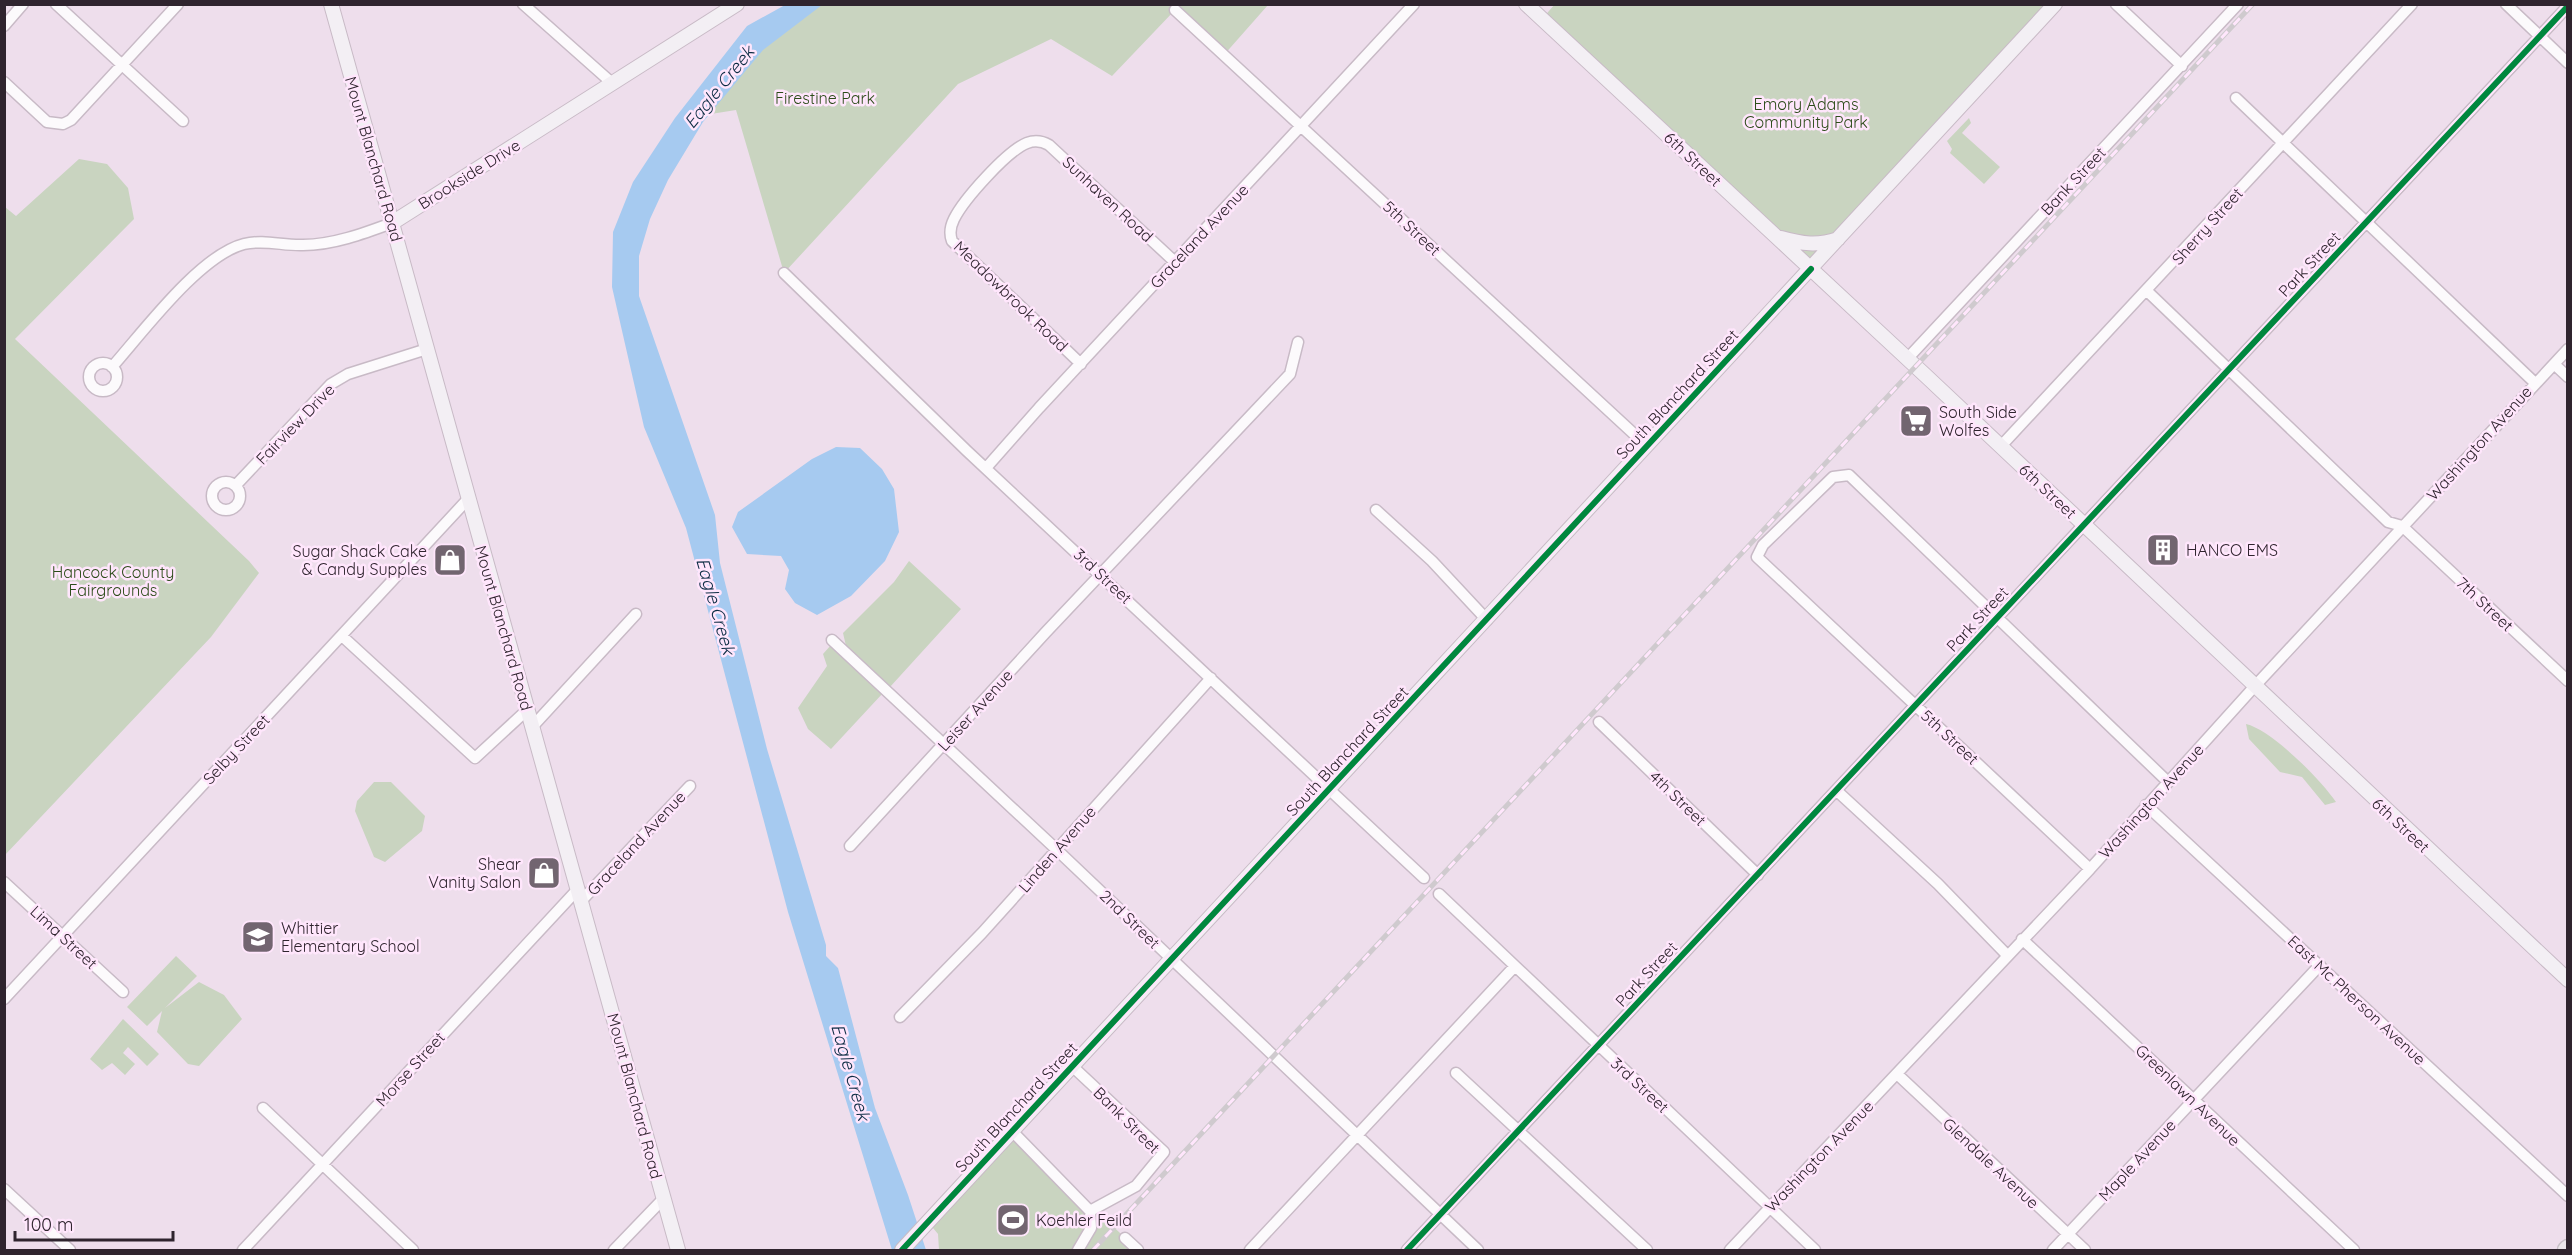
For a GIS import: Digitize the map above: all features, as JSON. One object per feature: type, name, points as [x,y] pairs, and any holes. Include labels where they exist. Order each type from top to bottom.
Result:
[{"type":"street","points":[[4,26],[23,4]]},
{"type":"street","points":[[56,4],[183,121]]},
{"type":"street","points":[[4,82],[47,123],[63,124],[71,120],[178,4]]},
{"type":"street","points":[[523,4],[612,83]]},
{"type":"street","name":"Brookside Drive","points":[[112,367],[185,285],[226,251],[248,243],[302,246],[322,243],[392,223],[737,4]]},
{"type":"street","name":"Graceland Avenue","points":[[986,468],[1414,4]]},
{"type":"street","name":"6th Street","points":[[1526,4],[2568,980]]},
{"type":"street","name":"South Blanchard Street","points":[[902,1251],[2055,4]]},
{"type":"street","points":[[2116,4],[2182,66]]},
{"type":"street","name":"Bank Street","points":[[1907,359],[2238,4]]},
{"type":"street","name":"Sherry Street","points":[[2001,447],[2412,4]]},
{"type":"street","points":[[2506,4],[2568,63]]},
{"type":"street","name":"Park Street","points":[[1407,1251],[2568,6]]},
{"type":"street","name":"Mount Blanchard Road","points":[[330,7],[678,1251]]},
{"type":"street","name":"5th Street","points":[[1175,10],[1647,446]]},
{"type":"street","points":[[2236,98],[2534,382]]},
{"type":"street","name":"Sunhaven Road","points":[[951,225],[967,202],[1013,152],[1029,142],[1038,141],[1049,145],[1068,160],[1175,262]]},
{"type":"street","name":"Meadowbrook Road","points":[[951,225],[952,241],[962,254],[1081,364]]},
{"type":"street","points":[[1776,237],[1809,245],[1823,244],[1840,238]]},
{"type":"street","name":"3rd Street","points":[[784,273],[986,468],[1424,878]]},
{"type":"street","name":"7th Street","points":[[2147,291],[2227,371],[2388,522],[2402,526],[2568,681]]},
{"type":"street","name":"Leiser Avenue","points":[[850,846],[1101,574],[1290,374],[1298,342]]},
{"type":"street","name":"Fairview Drive","points":[[236,485],[331,384],[357,371],[427,349]]},
{"type":"street","name":"Washington Avenue","points":[[1730,1251],[2090,869],[2534,382],[2568,349]]},
{"type":"street","points":[[2554,364],[2568,377]]},
{"type":"street","name":"5th Street","points":[[1995,619],[1848,476],[1833,477],[1763,545],[1757,557],[2090,869]]},
{"type":"street","name":"Selby Street","points":[[4,999],[468,499]]},
{"type":"street","points":[[1376,510],[1432,561],[1486,620]]},
{"type":"street","points":[[533,726],[636,614]]},
{"type":"street","points":[[1995,619],[2168,782]]},
{"type":"street","points":[[342,636],[475,758],[527,710]]},
{"type":"street","name":"2nd Street","points":[[832,640],[1056,849],[1478,1251]]},
{"type":"street","name":"Linden Avenue","points":[[900,1017],[982,933],[1211,678]]},
{"type":"street","name":"4th Street","points":[[1599,722],[1758,875]]},
{"type":"street","name":"Graceland Avenue","points":[[580,895],[690,786]]},
{"type":"street","points":[[1836,791],[1938,884],[2007,955]]},
{"type":"street","name":"East Mc Pherson Avenue","points":[[2146,805],[2568,1196]]},
{"type":"street","name":"Lima Street","points":[[4,882],[123,992]]},
{"type":"street","name":"3rd Street","points":[[1439,894],[1815,1251]]},
{"type":"street","name":"Morse Street","points":[[243,1251],[321,1165],[580,895]]},
{"type":"street","name":"Greenlawn Avenue","points":[[2022,939],[2354,1251]]},
{"type":"street","name":"Maple Avenue","points":[[2052,1251],[2319,965]]},
{"type":"street","points":[[1250,1251],[1515,966]]},
{"type":"street","name":"Bank Street","points":[[1072,1066],[1164,1152],[1136,1186],[1090,1211]]},
{"type":"street","points":[[1456,1073],[1647,1251]]},
{"type":"street","name":"Glendale Avenue","points":[[1897,1074],[2085,1251]]},
{"type":"street","points":[[263,1108],[413,1251]]},
{"type":"street","points":[[1012,1131],[1090,1211],[1090,1228],[1078,1251]]},
{"type":"street","points":[[4,1188],[70,1251]]},
{"type":"street","points":[[614,1251],[664,1198]]},
{"type":"street","points":[[1125,1238],[1138,1251]]},
{"type":"green space","name":"Emory Adams Community Park","points":[[1555,4],[2055,5],[1811,269],[1542,19]]},
{"type":"green space","name":"Firestine Park","points":[[798,5],[1268,5],[1223,56],[1175,10],[1112,76],[1051,39],[958,84],[784,273],[736,110],[692,117]]},
{"type":"green space","points":[[1969,118],[1971,123],[1962,133],[2000,167],[1984,184],[1950,153],[1952,149],[1947,141]]},
{"type":"green space","name":"Hancock County Fairgrounds","points":[[79,159],[107,164],[128,188],[134,219],[15,339],[259,573],[211,637],[5,855],[5,207],[16,216]]},
{"type":"green space","points":[[909,561],[961,609],[890,687],[846,646],[843,633],[894,582]]},
{"type":"green space","points":[[831,645],[883,693],[831,749],[808,729],[798,708],[827,666],[823,654]]},
{"type":"green space","points":[[2246,724],[2269,736],[2295,757],[2336,802],[2325,805],[2302,777],[2280,772],[2249,739]]},
{"type":"green space","points":[[374,782],[391,782],[425,816],[422,831],[385,862],[374,857],[355,811],[357,801]]},
{"type":"green space","points":[[176,956],[197,976],[165,1008],[199,982],[224,995],[242,1019],[199,1066],[188,1064],[157,1032],[162,1011],[147,1026],[127,1007]]},
{"type":"green space","points":[[123,1019],[159,1054],[147,1066],[128,1047],[123,1053],[135,1064],[125,1075],[112,1063],[102,1070],[90,1059]]},
{"type":"green space","points":[[1012,1131],[1138,1250],[939,1250],[938,1234],[928,1222]]},
{"type":"water","name":"Eagle Creek","points":[[785,5],[822,5],[763,50],[703,122],[668,180],[650,219],[639,256],[639,296],[715,515],[720,563],[767,749],[826,945],[826,956],[838,968],[875,1108],[926,1250],[892,1250],[788,912],[686,528],[644,427],[612,287],[613,232],[633,182],[675,118],[747,26]]},
{"type":"water","points":[[836,447],[860,448],[882,469],[894,489],[899,532],[885,561],[851,596],[817,615],[795,603],[785,589],[789,570],[781,556],[747,554],[732,527],[738,512],[812,459]]},
{"type":"railway","points":[[1093,1250],[2253,4]]},
{"type":"cycle path","points":[[1407,1250],[2568,6]]},
{"type":"cycle path","points":[[902,1250],[1811,269]]},
{"type":"place","name":"South Side Wolfes","points":[[1916,421]]},
{"type":"place","name":"HANCO EMS","points":[[2163,550]]},
{"type":"place","name":"Sugar Shack Cake & Candy Supples","points":[[450,560]]},
{"type":"place","name":"Shear Vanity Salon","points":[[544,873]]},
{"type":"place","name":"Whittier Elementary School","points":[[258,937]]},
{"type":"place","name":"Koehler Feild","points":[[1013,1220]]}]
